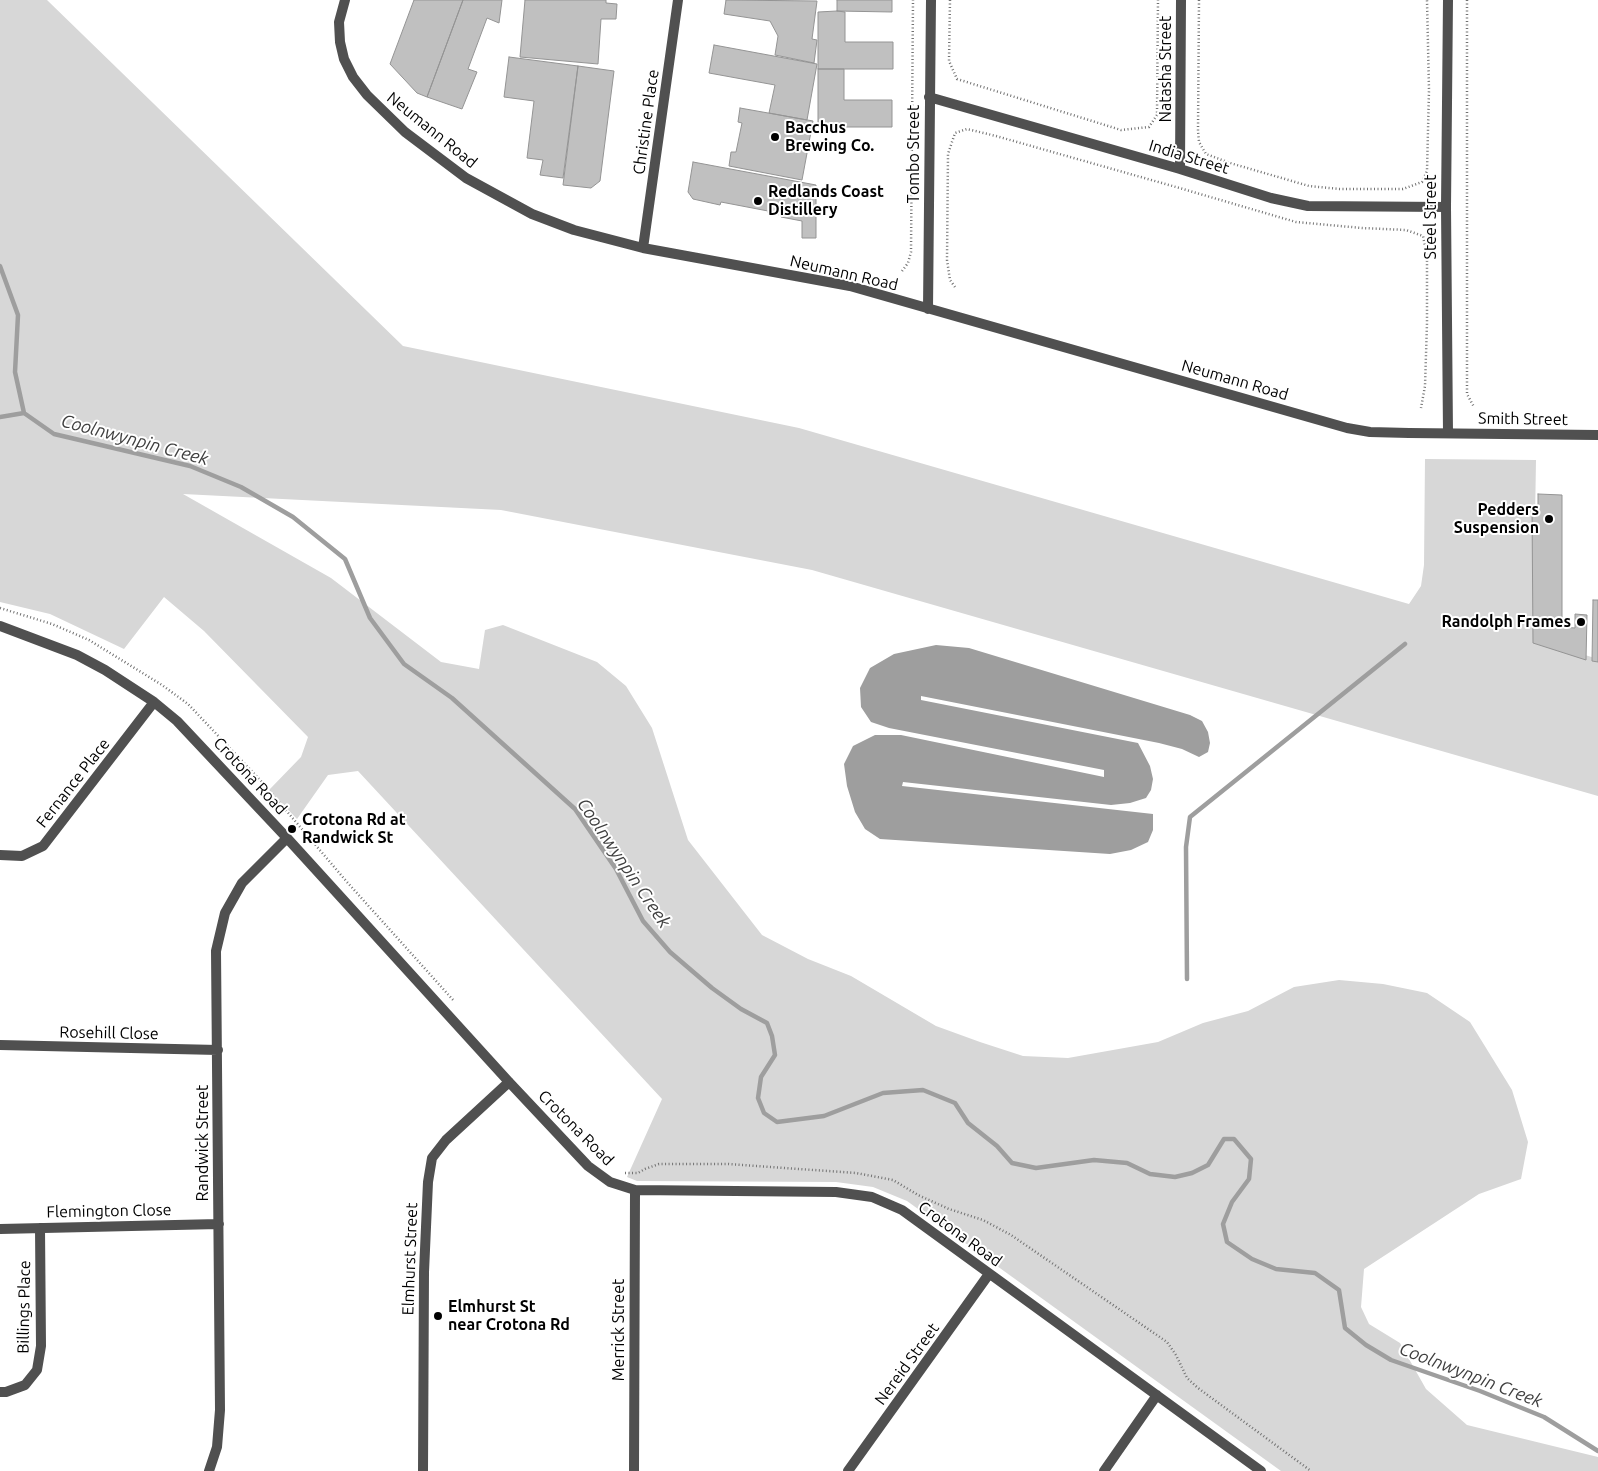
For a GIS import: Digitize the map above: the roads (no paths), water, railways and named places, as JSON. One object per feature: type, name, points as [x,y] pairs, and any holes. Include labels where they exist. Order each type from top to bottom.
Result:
[{"type":"street","name":"Neumann Road","points":[[345,0],[339,22],[340,42],[344,59],[353,77],[367,96],[405,132],[466,178],[532,214],[574,230],[644,248],[850,286],[1347,428],[1370,432],[1448,433]]},
{"type":"street","name":"Christine Place","points":[[644,248],[678,0]]},
{"type":"street","name":"Tombo Street","points":[[928,308],[930,0]]},
{"type":"street","name":"Natasha Street","points":[[1180,169],[1181,0]]},
{"type":"street","name":"Steel Street","points":[[1448,0],[1446,207],[1448,433]]},
{"type":"street","name":"India Street","points":[[930,97],[1180,169],[1271,198],[1308,206],[1446,207]]},
{"type":"street","name":"Smith Street","points":[[1448,433],[1598,435]]},
{"type":"street","name":"Crotona Road","points":[[0,626],[77,655],[105,670],[154,702],[197,741],[509,1082],[588,1166],[610,1182],[635,1190],[836,1192],[872,1197],[902,1210],[1261,1471]]},
{"type":"street","name":"Fernance Place","points":[[0,855],[22,856],[43,846],[154,702]]},
{"type":"street","name":"Randwick Street","points":[[209,1471],[217,1446],[220,1410],[216,951],[225,914],[242,883],[287,838]]},
{"type":"street","name":"Rosehill Close","points":[[0,1045],[218,1050]]},
{"type":"street","name":"Elmhurst Street","points":[[423,1471],[424,1272],[430,1164],[432,1158],[446,1140],[509,1082]]},
{"type":"street","name":"Merrick Street","points":[[634,1471],[635,1190]]},
{"type":"street","name":"Flemington Close","points":[[0,1228],[219,1224]]},
{"type":"street","name":"Billings Place","points":[[0,1392],[25,1386],[37,1370],[41,1346],[40,1228]]},
{"type":"street","name":"Nereid Street","points":[[848,1471],[989,1274]]},
{"type":"street","points":[[1104,1471],[1157,1395]]},
{"type":"waterway","name":"Coolnwynpin Creek","points":[[0,266],[18,315],[15,372],[24,413],[54,434],[190,466],[241,487],[293,517],[345,559],[370,618],[404,664],[452,698],[575,809],[616,869],[643,921],[670,952],[712,988],[741,1009],[767,1023],[772,1036],[775,1055],[761,1077],[758,1098],[764,1113],[777,1122],[824,1116],[883,1093],[923,1090],[955,1103],[968,1123],[997,1146],[1012,1163],[1036,1168],[1094,1160],[1127,1163],[1150,1174],[1175,1177],[1192,1173],[1208,1165],[1224,1139],[1234,1139],[1251,1159],[1249,1179],[1232,1202],[1223,1224],[1227,1242],[1252,1259],[1276,1269],[1315,1273],[1339,1290],[1345,1328],[1366,1345],[1391,1360],[1480,1391],[1544,1417],[1598,1451]]},
{"type":"waterway","points":[[0,417],[24,413]]},
{"type":"waterway","points":[[1187,979],[1186,847],[1190,817],[1405,644]]},
{"type":"place","name":"Bacchus Brewing Co.","points":[[775,137]]},
{"type":"place","name":"Redlands Coast Distillery","points":[[758,201]]},
{"type":"place","name":"Pedders Suspension","points":[[1549,519]]},
{"type":"place","name":"Randolph Frames","points":[[1581,622]]},
{"type":"place","name":"Crotona Rd at Randwick St","points":[[292,829]]},
{"type":"place","name":"Elmhurst St near Crotona Rd","points":[[438,1316]]}]
